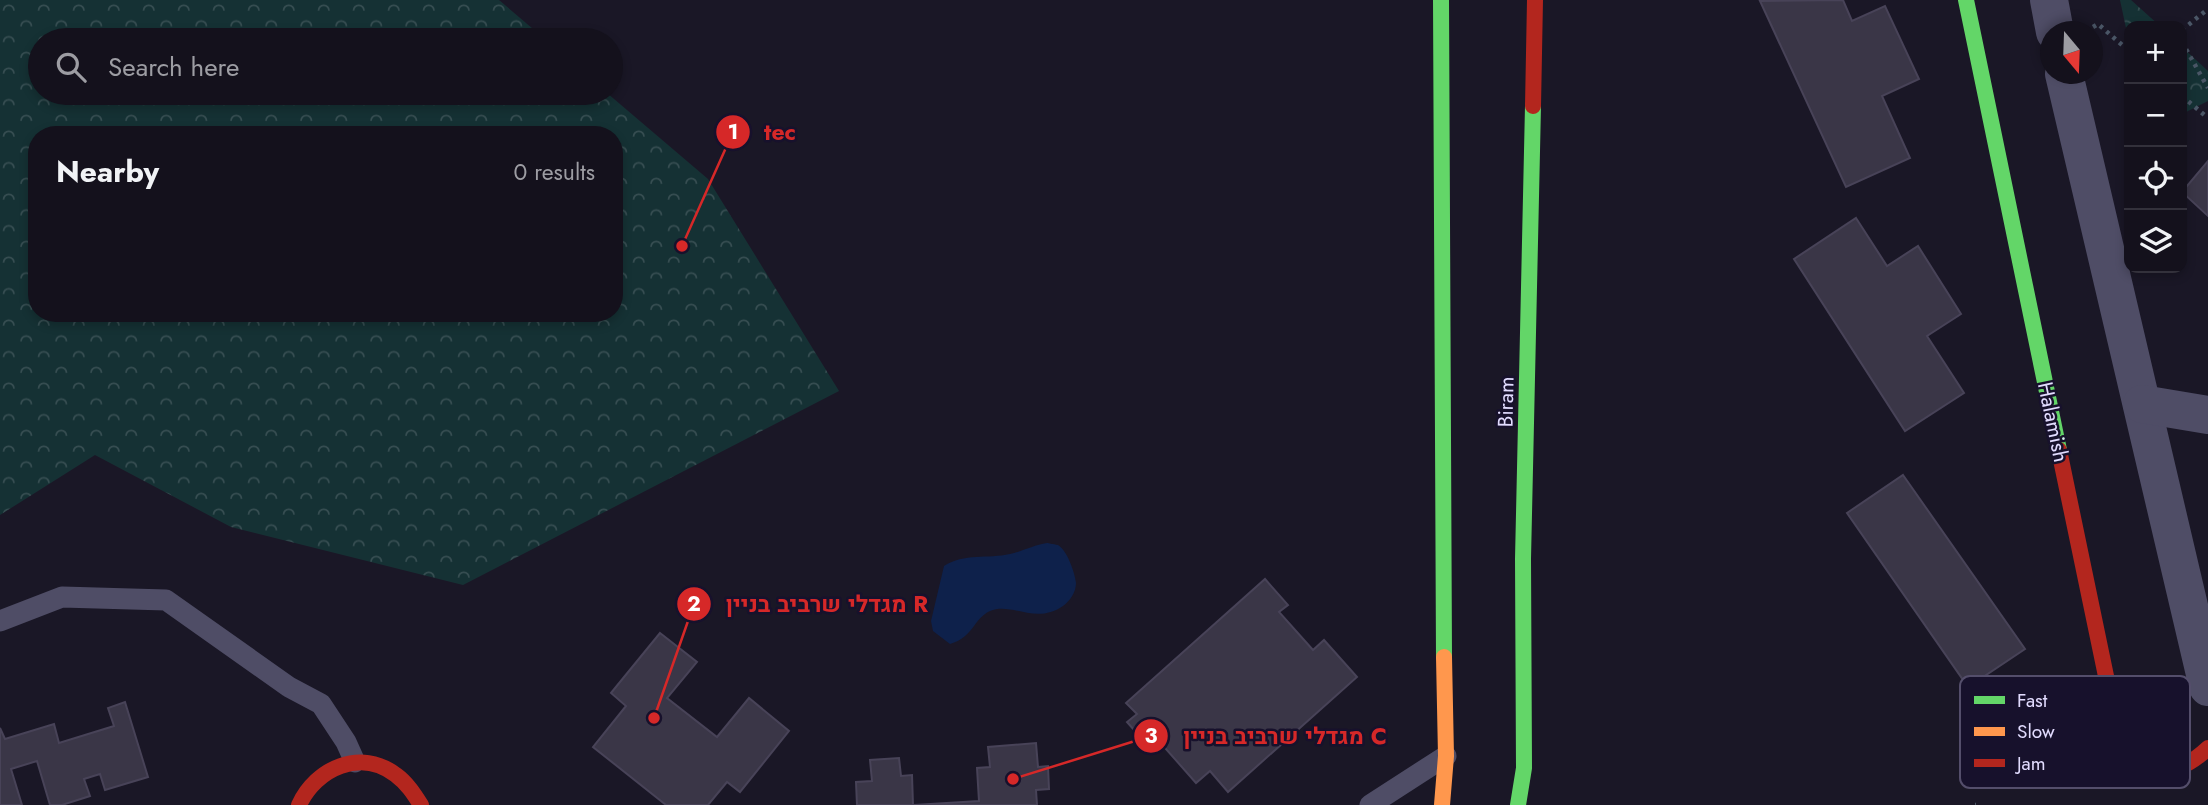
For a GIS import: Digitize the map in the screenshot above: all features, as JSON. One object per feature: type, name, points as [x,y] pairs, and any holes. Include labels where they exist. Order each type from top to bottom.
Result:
[{"type":"street","points":[[1441,0],[1442,534],[1446,756],[1442,805]]},
{"type":"street","name":"Biram","points":[[1518,805],[1524,768],[1524,545],[1535,0]]},
{"type":"street","name":"Halamish","points":[[1966,0],[2106,676]]},
{"type":"street","points":[[2049,0],[2053,21]]},
{"type":"street","points":[[2066,84],[2208,687]]},
{"type":"street","points":[[2142,404],[2208,415]]},
{"type":"street","name":"Halamish","points":[[2190,764],[2208,748]]},
{"type":"street","points":[[299,805],[310,785],[322,774],[355,762],[376,764],[397,774],[412,787],[421,805]]},
{"type":"lane","points":[[0,621],[62,597],[166,600],[289,687],[321,704],[346,742],[355,762]]},
{"type":"lane","points":[[1370,805],[1446,756]]},
{"type":"path","points":[[2187,26],[2208,9]]},
{"type":"path","points":[[2103,28],[2124,47]]},
{"type":"path","points":[[2187,51],[2208,88]]},
{"type":"path","points":[[2187,100],[2208,118]]},
{"type":"green space","points":[[0,0],[499,0],[532,28],[28,28],[28,105],[621,105],[708,179],[839,391],[463,585],[231,527],[95,455],[0,515]]},
{"type":"green space","points":[[2120,0],[2131,0],[2154,21],[2124,21]]},
{"type":"green space","points":[[2187,52],[2208,71],[2208,101],[2187,112]]},
{"type":"water","points":[[1047,543],[1061,548],[1074,574],[1075,590],[1063,606],[1043,614],[1007,609],[990,611],[984,614],[969,633],[950,644],[933,631],[931,621],[944,566],[960,559],[1010,554]]},
{"type":"building","points":[[1843,0],[1852,21],[1885,6],[1919,79],[1882,96],[1910,158],[1846,187],[1760,1]]},
{"type":"building","points":[[2208,161],[2208,216],[2187,197],[2187,186]]},
{"type":"building","points":[[1856,218],[1887,266],[1918,246],[1961,314],[1927,336],[1964,393],[1905,431],[1794,259]]},
{"type":"building","points":[[1903,475],[2025,649],[1984,676],[1960,676],[1847,513]]},
{"type":"building","points":[[1265,579],[1288,605],[1279,612],[1313,650],[1324,640],[1357,677],[1228,792],[1210,771],[1196,783],[1151,732],[1143,740],[1127,722],[1137,714],[1126,703]]},
{"type":"building","points":[[660,633],[697,662],[667,698],[717,737],[749,698],[789,731],[740,792],[727,782],[708,805],[666,805],[593,747],[626,706],[611,693]]},
{"type":"building","points":[[125,702],[148,777],[105,790],[100,774],[84,779],[90,796],[62,805],[50,805],[37,761],[11,769],[22,805],[0,805],[0,728],[5,739],[54,724],[59,743],[114,726],[108,708]]},
{"type":"building","points":[[1036,743],[1038,767],[1048,766],[1049,789],[1036,790],[1037,805],[914,805],[979,801],[977,768],[990,767],[988,747]]},
{"type":"building","points":[[899,758],[901,776],[912,775],[913,805],[857,805],[856,782],[872,781],[870,760]]},
{"type":"traffic: fast","points":[[1441,0],[1444,657]]},
{"type":"traffic: fast","points":[[1966,0],[2059,450]]},
{"type":"traffic: fast","points":[[1518,805],[1524,768],[1523,559],[1533,106]]},
{"type":"traffic: slow","points":[[1442,805],[1446,756],[1444,657]]},
{"type":"traffic: jam","points":[[1533,106],[1535,0]]},
{"type":"traffic: jam","points":[[2059,450],[2106,676]]},
{"type":"traffic: jam","points":[[2190,762],[2208,748]]},
{"type":"traffic: jam","points":[[299,805],[316,781],[328,772],[354,763],[368,763],[396,775],[421,805]]},
{"type":"place","name":"tec","points":[[682,246]]},
{"type":"place","name":"מגדלי שרביב בניין R","points":[[654,718]]},
{"type":"place","name":"מגדלי שרביב בניין C","points":[[1013,779]]}]
